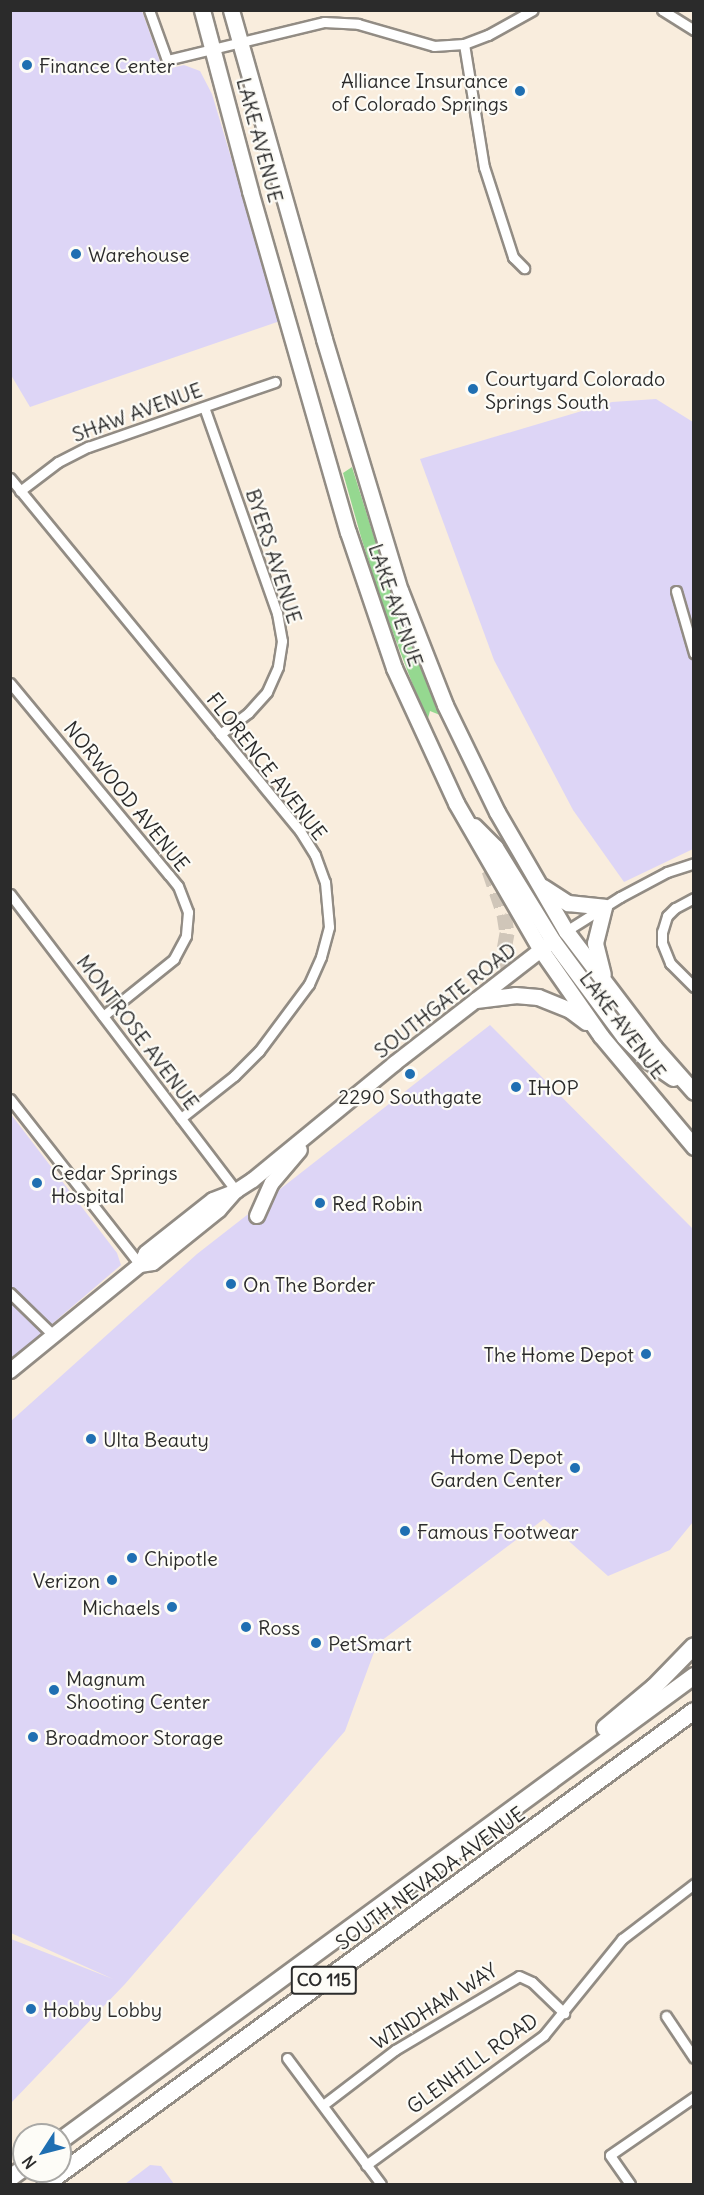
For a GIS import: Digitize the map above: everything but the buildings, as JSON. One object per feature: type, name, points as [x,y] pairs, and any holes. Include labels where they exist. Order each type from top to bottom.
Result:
[{"type":"highway","points":[[468,1841],[654,1687],[693,1646]]},
{"type":"highway","name":"SOUTH NEVADA AVENUE","points":[[72,2132],[693,1676]]},
{"type":"highway","name":"SOUTH NEVADA AVENUE","points":[[46,2184],[693,1711]]},
{"type":"highway","points":[[604,1778],[693,1724]]},
{"type":"main road","name":"LAKE AVENUE","points":[[202,10],[250,191],[372,607],[402,688],[461,813],[547,945],[595,1028],[693,1147]]},
{"type":"main road","name":"LAKE AVENUE","points":[[231,10],[324,339],[400,590],[445,705],[497,812],[566,932],[654,1047],[693,1093]]},
{"type":"main road","points":[[534,879],[549,892],[568,903],[604,907],[595,943],[600,968],[611,991]]},
{"type":"main road","points":[[547,945],[624,1037],[646,1059],[693,1093]]},
{"type":"main road","points":[[476,1000],[515,994],[538,998],[570,1010],[595,1028]]},
{"type":"street","points":[[149,10],[167,60],[324,22],[357,24],[434,45],[464,44],[488,35],[533,10]]},
{"type":"street","points":[[662,10],[693,30]]},
{"type":"street","points":[[464,44],[484,166],[513,257],[524,268]]},
{"type":"street","name":"SHAW AVENUE","points":[[21,491],[73,453],[275,382]]},
{"type":"street","name":"BYERS AVENUE","points":[[204,406],[278,613],[282,641],[278,667],[267,692],[248,713],[220,734]]},
{"type":"street","name":"FLORENCE AVENUE","points":[[10,478],[312,848],[325,882],[329,927],[316,970],[288,1016],[245,1065],[181,1118]]},
{"type":"street","points":[[676,591],[693,653]]},
{"type":"street","name":"NORWOOD AVENUE","points":[[10,683],[169,875],[184,899],[188,924],[184,942],[174,959],[103,1016]]},
{"type":"street","name":"SOUTHGATE ROAD","points":[[10,1371],[140,1265],[153,1263],[219,1210],[236,1191],[547,945],[604,907],[667,872],[693,863]]},
{"type":"street","name":"MONTROSE AVENUE","points":[[10,894],[236,1191]]},
{"type":"street","points":[[693,898],[667,915],[662,932],[662,943],[670,963],[693,987]]},
{"type":"street","points":[[10,1099],[140,1265]]},
{"type":"street","points":[[257,1216],[272,1183],[321,1126]]},
{"type":"street","points":[[10,1293],[54,1336]]},
{"type":"street","name":"GLENHILL ROAD","points":[[366,2165],[538,2039],[564,2013],[630,1931],[693,1884]]},
{"type":"street","name":"WINDHAM WAY","points":[[323,2105],[395,2050],[519,1976],[532,1982],[564,2013]]},
{"type":"street","points":[[666,2016],[693,2058]]},
{"type":"street","points":[[287,2058],[381,2184]]},
{"type":"street","points":[[630,2184],[610,2155],[693,2097]]},
{"type":"shaded area","points":[[11,11],[142,11],[163,70],[184,65],[200,71],[212,94],[280,321],[30,407],[11,375]]},
{"type":"shaded area","points":[[656,399],[693,422],[693,849],[624,882],[573,810],[494,660],[420,459],[612,402]]},
{"type":"shaded area","points":[[490,1025],[693,1229],[693,1522],[670,1550],[608,1576],[544,1519],[377,1644],[345,1731],[125,1984],[11,2103],[11,1939],[113,1979],[11,1933],[11,1421],[197,1254]]},
{"type":"shaded area","name":"Cedar Springs Hospital","points":[[10,1113],[117,1253],[121,1265],[11,1359]]},
{"type":"shaded area","points":[[150,2165],[161,2166],[174,2184],[125,2184]]},
{"type":"green space","points":[[352,467],[390,588],[440,715],[430,711],[427,722],[382,604],[361,537],[343,473]]},
{"type":"tunnel","points":[[489,870],[504,914],[507,933],[498,983]]},
{"type":"place","name":"Finance Center","points":[[27,65]]},
{"type":"place","name":"Alliance Insurance of Colorado Springs","points":[[520,91]]},
{"type":"place","name":"Warehouse","points":[[76,254]]},
{"type":"place","name":"Courtyard Colorado Springs South","points":[[473,389]]},
{"type":"place","name":"2290 Southgate","points":[[410,1074]]},
{"type":"place","name":"IHOP","points":[[516,1087]]},
{"type":"place","name":"Cedar Springs Hospital","points":[[37,1183]]},
{"type":"place","name":"Red Robin","points":[[320,1203]]},
{"type":"place","name":"On The Border","points":[[231,1284]]},
{"type":"place","name":"The Home Depot","points":[[646,1354]]},
{"type":"place","name":"Ulta Beauty","points":[[91,1439]]},
{"type":"place","name":"Home Depot Garden Center","points":[[575,1468]]},
{"type":"place","name":"Famous Footwear","points":[[405,1531]]},
{"type":"place","name":"Chipotle","points":[[132,1558]]},
{"type":"place","name":"Verizon","points":[[112,1580]]},
{"type":"place","name":"Michaels","points":[[172,1607]]},
{"type":"place","name":"Ross","points":[[246,1627]]},
{"type":"place","name":"PetSmart","points":[[316,1643]]},
{"type":"place","name":"Magnum Shooting Center","points":[[54,1690]]},
{"type":"place","name":"Broadmoor Storage","points":[[33,1737]]},
{"type":"place","name":"Hobby Lobby","points":[[31,2009]]}]
